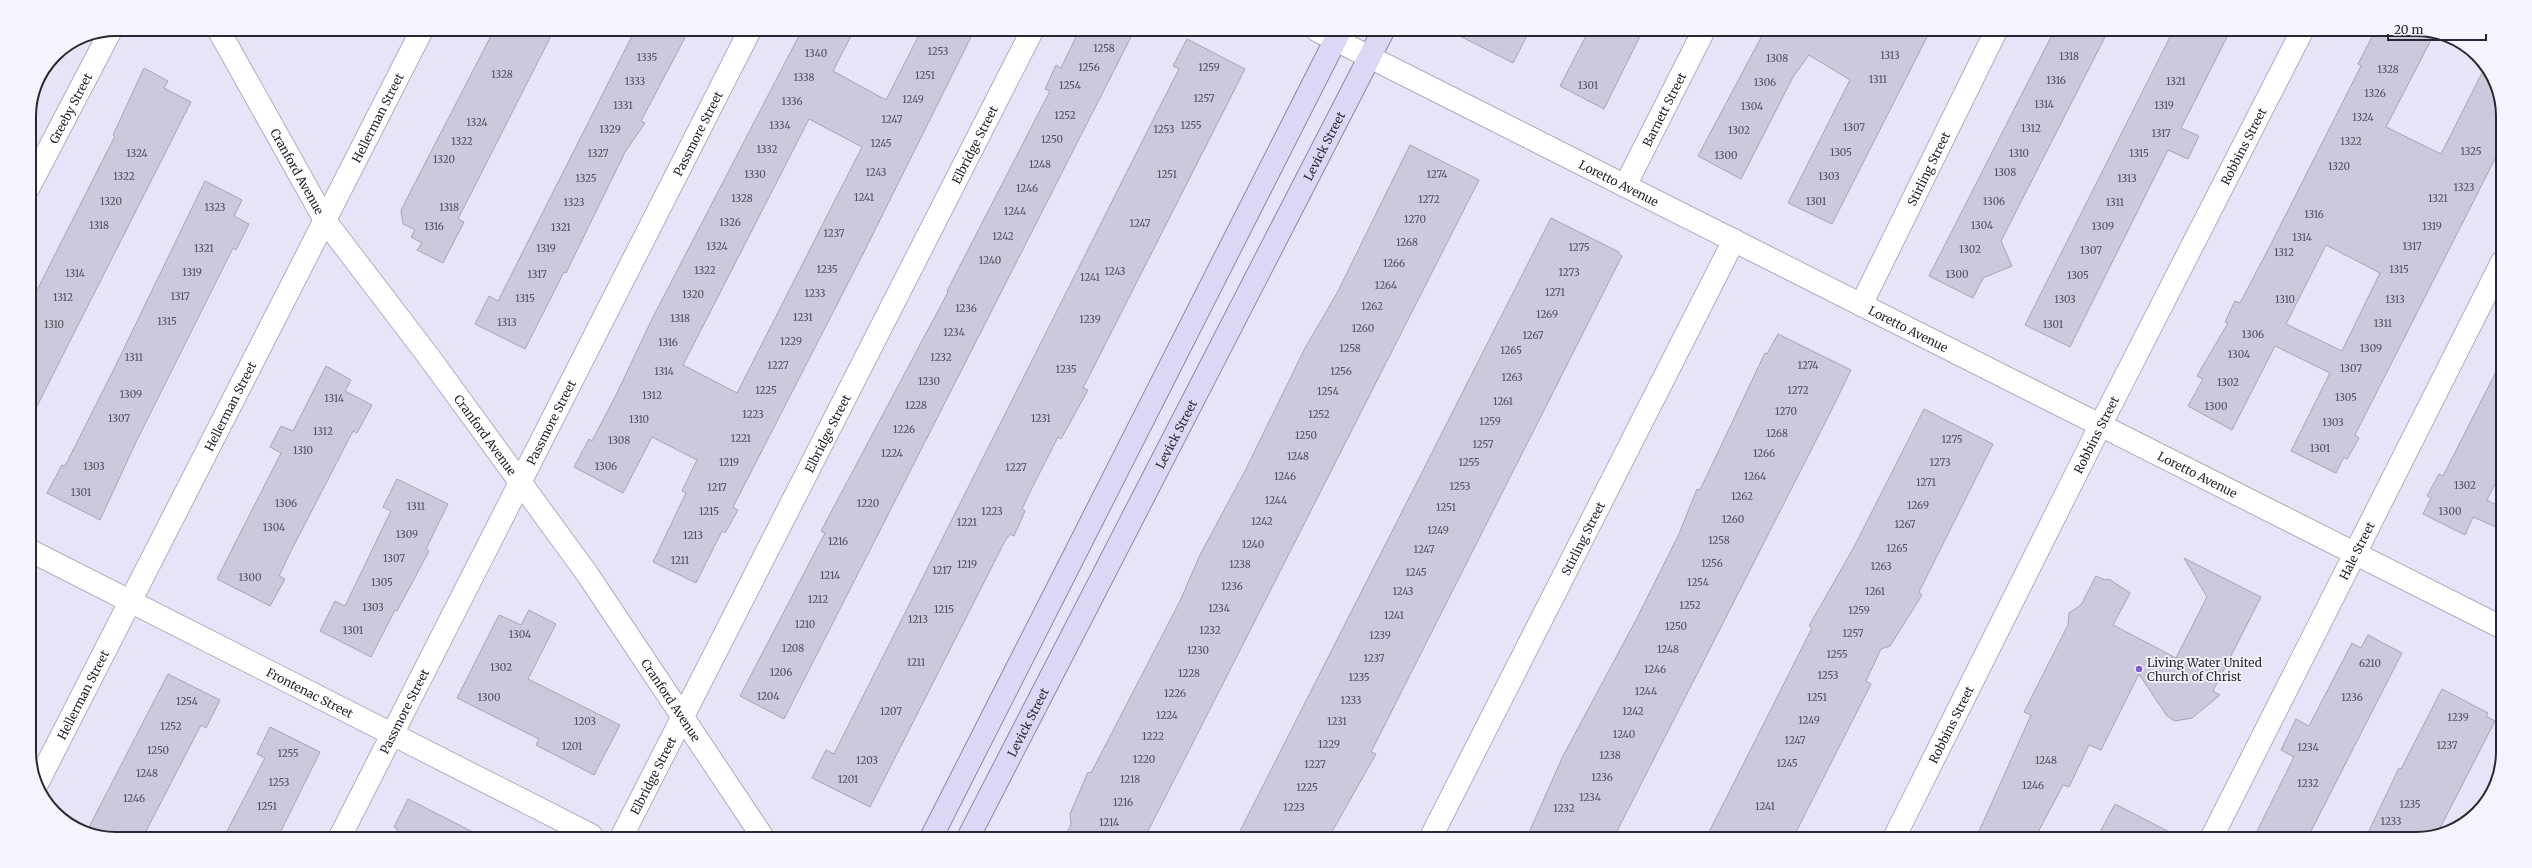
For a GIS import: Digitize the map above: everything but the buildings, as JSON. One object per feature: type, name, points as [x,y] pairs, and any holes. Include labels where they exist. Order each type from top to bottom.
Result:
[{"type":"main road","points":[[934,832],[1102,502],[1330,36]]},
{"type":"main road","name":"Levick Street","points":[[971,832],[1381,36]]},
{"type":"main road","points":[[1102,502],[1132,519]]},
{"type":"street","name":"Greeby Street","points":[[36,174],[108,36]]},
{"type":"street","name":"Cranford Avenue","points":[[222,36],[326,222],[522,482],[683,716],[759,832]]},
{"type":"street","name":"Hellerman Street","points":[[40,778],[326,222],[419,36]]},
{"type":"street","name":"Passmore Street","points":[[343,832],[522,482],[747,36]]},
{"type":"street","name":"Elbridge Street","points":[[624,832],[1029,36]]},
{"type":"street","name":"Loretto Avenue","points":[[1334,36],[1370,57],[2100,426],[2239,493],[2356,554],[2496,624]]},
{"type":"street","name":"Barnett Street","points":[[1626,186],[1701,36]]},
{"type":"street","name":"Stirling Street","points":[[1861,305],[1994,36]]},
{"type":"street","name":"Robbins Street","points":[[1897,832],[2100,426],[2300,36]]},
{"type":"street","name":"Stirling Street","points":[[1434,832],[1734,240]]},
{"type":"street","name":"Hale Street","points":[[2215,832],[2496,274]]},
{"type":"street","name":"Frontenac Street","points":[[36,554],[583,832]]},
{"type":"place","name":"Living Water United Church of Christ","points":[[2139,669]]}]
